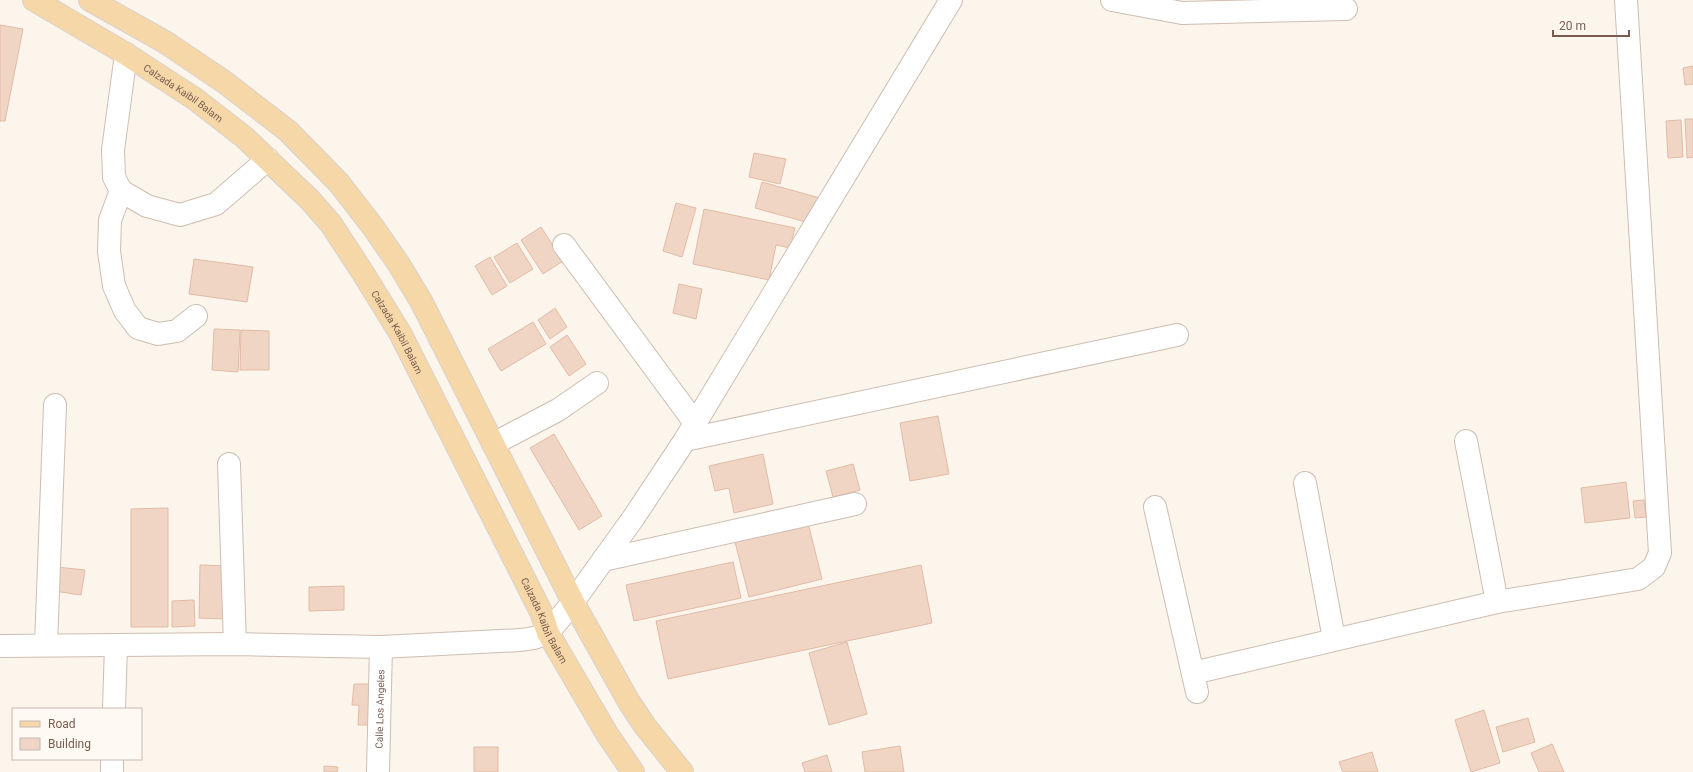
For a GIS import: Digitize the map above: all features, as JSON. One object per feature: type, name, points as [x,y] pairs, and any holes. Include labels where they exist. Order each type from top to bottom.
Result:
[{"type":"main road","name":"Calzada Kaibil Balam","points":[[34,0],[126,54],[195,99],[244,137],[268,159],[310,200],[331,224],[400,333],[541,612],[548,633],[607,734],[633,772]]},
{"type":"main road","points":[[90,0],[165,42],[223,81],[288,131],[339,183],[373,226],[417,295],[573,602],[641,720],[682,772]]},
{"type":"street","points":[[0,646],[235,644],[381,646],[521,640],[534,638],[548,633],[573,602],[603,560],[690,432],[950,0]]},
{"type":"street","points":[[1112,0],[1182,14],[1346,9]]},
{"type":"street","points":[[1155,507],[1195,683],[1334,640],[1497,602],[1638,579],[1654,568],[1660,553],[1626,0]]},
{"type":"street","points":[[126,54],[113,150],[114,176],[121,191],[147,206],[180,215],[216,204],[268,159]]},
{"type":"street","points":[[121,191],[110,220],[109,251],[114,286],[125,311],[138,328],[158,334],[177,331],[196,316]]},
{"type":"street","points":[[564,245],[690,432]]},
{"type":"street","points":[[690,432],[1177,335]]},
{"type":"street","points":[[493,444],[558,410],[597,383]]},
{"type":"street","points":[[46,645],[55,405]]},
{"type":"street","points":[[1466,441],[1497,602]]},
{"type":"street","points":[[229,464],[235,644]]},
{"type":"street","points":[[1305,483],[1334,640]]},
{"type":"street","points":[[603,560],[855,504]]},
{"type":"street","points":[[114,708],[116,645]]},
{"type":"street","name":"Calle Los Angeles","points":[[378,772],[381,646]]},
{"type":"street","points":[[112,760],[112,772]]},
{"type":"building","points":[[0,25],[23,29],[5,121],[0,121]]},
{"type":"building","points":[[1693,66],[1693,84],[1685,85],[1683,68]]},
{"type":"building","points":[[1685,119],[1693,119],[1693,157],[1687,158]]},
{"type":"building","points":[[1681,120],[1683,157],[1668,158],[1666,121]]},
{"type":"building","points":[[754,153],[786,159],[780,184],[749,177]]},
{"type":"building","points":[[762,182],[820,198],[813,224],[755,208]]},
{"type":"building","points":[[676,203],[696,208],[682,257],[663,251]]},
{"type":"building","points":[[704,209],[795,228],[790,248],[776,245],[769,280],[693,264]]},
{"type":"building","points":[[541,227],[563,261],[543,274],[521,240]]},
{"type":"building","points":[[517,243],[533,269],[510,283],[494,257]]},
{"type":"building","points":[[490,257],[507,286],[492,295],[475,266]]},
{"type":"building","points":[[194,259],[253,267],[247,302],[189,294]]},
{"type":"building","points":[[679,284],[702,289],[696,319],[673,313]]},
{"type":"building","points":[[555,308],[567,327],[550,339],[538,320]]},
{"type":"building","points":[[533,322],[546,344],[501,371],[488,349]]},
{"type":"building","points":[[214,329],[240,330],[238,372],[212,370]]},
{"type":"building","points":[[241,330],[269,331],[269,370],[240,370]]},
{"type":"building","points":[[567,335],[586,364],[569,376],[550,347]]},
{"type":"building","points":[[938,416],[949,474],[910,481],[900,423]]},
{"type":"building","points":[[554,434],[602,516],[579,530],[530,448]]},
{"type":"building","points":[[763,454],[773,504],[734,513],[729,488],[715,491],[709,466]]},
{"type":"building","points":[[853,464],[860,490],[833,497],[826,471]]},
{"type":"building","points":[[1626,482],[1630,518],[1585,523],[1581,488]]},
{"type":"building","points":[[1644,500],[1646,517],[1635,518],[1633,501]]},
{"type":"building","points":[[168,508],[168,627],[131,627],[131,509]]},
{"type":"building","points":[[808,523],[822,579],[749,597],[735,542]]},
{"type":"building","points":[[733,562],[741,598],[634,621],[626,585]]},
{"type":"building","points":[[200,565],[229,566],[227,619],[199,618]]},
{"type":"building","points":[[921,565],[932,623],[668,679],[656,621]]},
{"type":"building","points":[[57,567],[85,570],[81,595],[54,591]]},
{"type":"building","points":[[344,586],[344,610],[309,611],[309,587]]},
{"type":"building","points":[[194,600],[195,626],[172,627],[172,601]]},
{"type":"building","points":[[847,642],[867,714],[829,725],[809,653]]},
{"type":"building","points":[[354,684],[378,684],[377,725],[358,725],[359,705],[352,705]]},
{"type":"building","points":[[1484,710],[1500,763],[1471,772],[1455,720]]},
{"type":"building","points":[[1528,718],[1535,742],[1503,752],[1496,727]]},
{"type":"building","points":[[1552,744],[1564,772],[1539,772],[1531,753]]},
{"type":"building","points":[[900,746],[904,772],[865,772],[862,752]]},
{"type":"building","points":[[474,747],[498,747],[498,772],[474,772]]},
{"type":"building","points":[[1372,752],[1378,772],[1343,772],[1339,762]]},
{"type":"building","points":[[827,755],[832,772],[805,772],[802,763]]},
{"type":"building","points":[[324,766],[338,767],[337,772],[324,772]]}]
